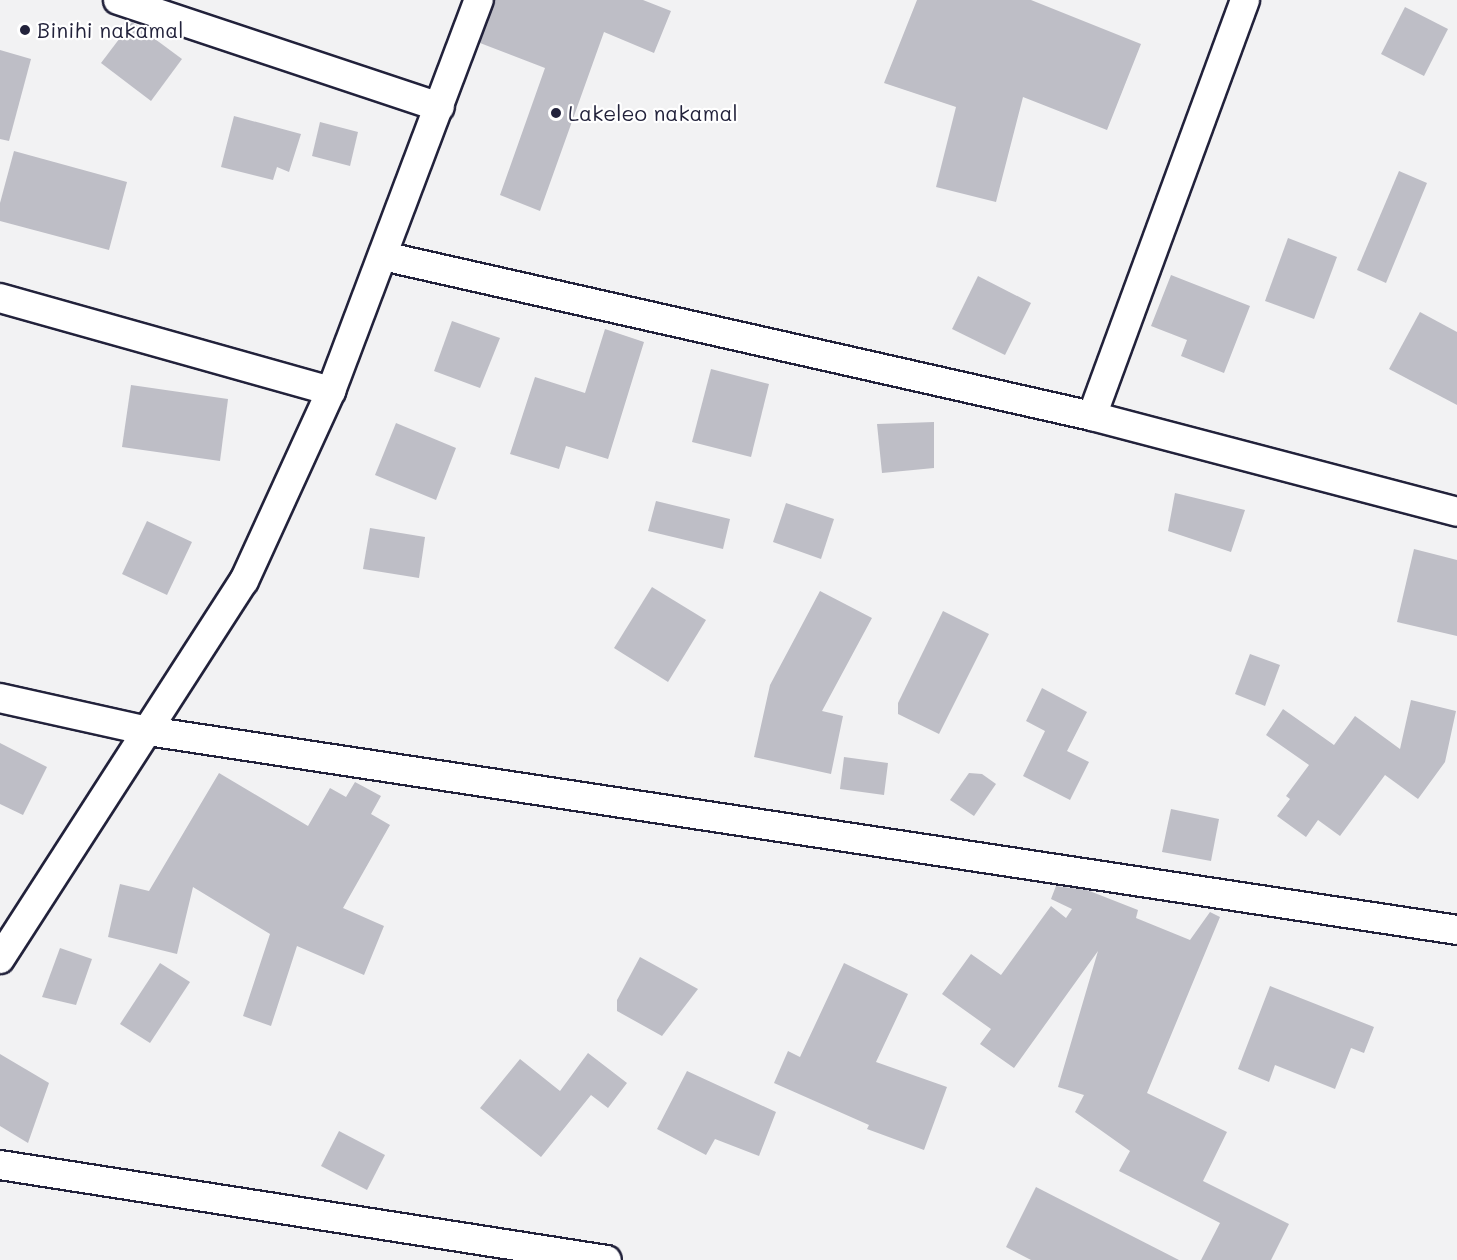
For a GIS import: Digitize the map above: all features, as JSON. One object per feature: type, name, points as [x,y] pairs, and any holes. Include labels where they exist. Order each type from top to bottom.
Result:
[{"type":"street","points":[[118,0],[440,107]]},
{"type":"street","points":[[0,959],[244,581],[331,391],[479,0]]},
{"type":"street","points":[[1092,416],[1245,0]]},
{"type":"street","points":[[383,256],[1092,416],[1457,512]]},
{"type":"street","points":[[0,298],[331,391]]},
{"type":"street","points":[[0,698],[148,731],[1457,930]]},
{"type":"street","points":[[0,1165],[607,1260]]},
{"type":"building","points":[[495,0],[643,0],[671,11],[654,53],[604,32],[540,211],[500,195],[545,68],[480,43]]},
{"type":"building","points":[[917,0],[1031,0],[1141,44],[1107,130],[1023,97],[996,202],[936,187],[956,107],[884,83]]},
{"type":"building","points":[[1405,7],[1448,29],[1424,76],[1381,54]]},
{"type":"building","points":[[132,22],[182,59],[151,101],[101,63]]},
{"type":"building","points":[[0,50],[31,59],[9,141],[0,139]]},
{"type":"building","points":[[234,116],[301,134],[289,172],[277,167],[273,180],[221,167]]},
{"type":"building","points":[[320,122],[358,132],[350,166],[312,156]]},
{"type":"building","points":[[14,151],[127,182],[109,250],[0,221],[0,203]]},
{"type":"building","points":[[1399,171],[1427,183],[1386,283],[1357,270]]},
{"type":"building","points":[[1288,238],[1337,257],[1314,319],[1265,301]]},
{"type":"building","points":[[1171,275],[1250,306],[1224,373],[1181,356],[1187,340],[1151,326]]},
{"type":"building","points":[[978,276],[1031,303],[1005,355],[952,329]]},
{"type":"building","points":[[1420,312],[1457,332],[1457,405],[1389,369]]},
{"type":"building","points":[[452,321],[500,338],[480,388],[434,371]]},
{"type":"building","points":[[605,329],[644,342],[608,459],[566,446],[559,469],[510,454],[535,377],[585,393]]},
{"type":"building","points":[[711,369],[769,384],[751,457],[692,442]]},
{"type":"building","points":[[131,385],[228,399],[220,461],[122,447]]},
{"type":"building","points":[[934,422],[934,468],[882,473],[877,424]]},
{"type":"building","points":[[396,423],[456,448],[436,500],[375,475]]},
{"type":"building","points":[[1175,493],[1245,510],[1231,552],[1168,531]]},
{"type":"building","points":[[656,501],[730,519],[723,549],[648,531]]},
{"type":"building","points":[[786,503],[834,519],[821,559],[773,542]]},
{"type":"building","points":[[147,521],[192,542],[167,595],[122,574]]},
{"type":"building","points":[[370,528],[425,537],[419,578],[363,569]]},
{"type":"building","points":[[1414,549],[1457,560],[1457,636],[1397,622]]},
{"type":"building","points":[[652,587],[706,620],[668,682],[614,648]]},
{"type":"building","points":[[820,591],[872,618],[822,711],[843,716],[831,774],[754,757],[770,685]]},
{"type":"building","points":[[943,611],[989,634],[939,734],[898,714],[898,703]]},
{"type":"building","points":[[1250,654],[1280,665],[1265,706],[1235,694]]},
{"type":"building","points":[[1042,688],[1087,712],[1067,751],[1089,762],[1070,800],[1023,776],[1045,731],[1026,721]]},
{"type":"building","points":[[1411,700],[1456,711],[1445,762],[1418,799],[1385,775],[1340,836],[1318,820],[1306,837],[1277,816],[1290,799],[1286,796],[1309,765],[1266,735],[1283,709],[1334,745],[1355,716],[1400,749]]},
{"type":"building","points":[[0,743],[47,767],[23,815],[0,804]]},
{"type":"building","points":[[844,757],[888,763],[884,795],[840,789]]},
{"type":"building","points":[[219,773],[308,826],[330,788],[346,797],[355,782],[381,796],[371,814],[390,825],[343,908],[384,926],[364,975],[297,946],[271,1026],[243,1016],[270,934],[193,887],[177,954],[108,937],[120,884],[149,891]]},
{"type":"building","points":[[969,773],[982,774],[996,784],[974,816],[950,800]]},
{"type":"building","points":[[1171,809],[1219,819],[1211,861],[1162,852]]},
{"type":"building","points":[[1056,886],[1087,890],[1138,910],[1136,918],[1190,940],[1210,912],[1220,917],[1147,1093],[1227,1132],[1203,1181],[1289,1224],[1271,1260],[1201,1260],[1220,1223],[1119,1171],[1130,1151],[1075,1112],[1084,1095],[1058,1087],[1098,951],[1014,1068],[980,1044],[991,1029],[942,994],[971,954],[1001,975],[1051,906],[1066,918],[1072,909],[1051,899]]},
{"type":"building","points":[[60,948],[92,959],[76,1005],[42,997]]},
{"type":"building","points":[[640,957],[698,989],[662,1036],[617,1011],[617,1000]]},
{"type":"building","points":[[160,963],[190,982],[150,1043],[120,1024]]},
{"type":"building","points":[[844,963],[908,994],[876,1062],[947,1087],[924,1150],[867,1129],[869,1125],[774,1083],[788,1051],[800,1057]]},
{"type":"building","points":[[1270,986],[1374,1027],[1364,1053],[1351,1048],[1335,1089],[1275,1065],[1269,1082],[1238,1069]]},
{"type":"building","points":[[588,1053],[627,1083],[608,1108],[591,1095],[541,1157],[480,1108],[520,1059],[560,1091]]},
{"type":"building","points":[[0,1054],[49,1083],[28,1143],[0,1126]]},
{"type":"building","points":[[687,1071],[776,1112],[759,1156],[715,1139],[706,1155],[657,1129]]},
{"type":"building","points":[[339,1131],[385,1155],[367,1190],[321,1166]]},
{"type":"building","points":[[1036,1187],[1179,1260],[1031,1260],[1006,1247]]},
{"type":"place","name":"Binihi nakamal","points":[[25,30]]},
{"type":"place","name":"Lakeleo nakamal","points":[[556,113]]}]
